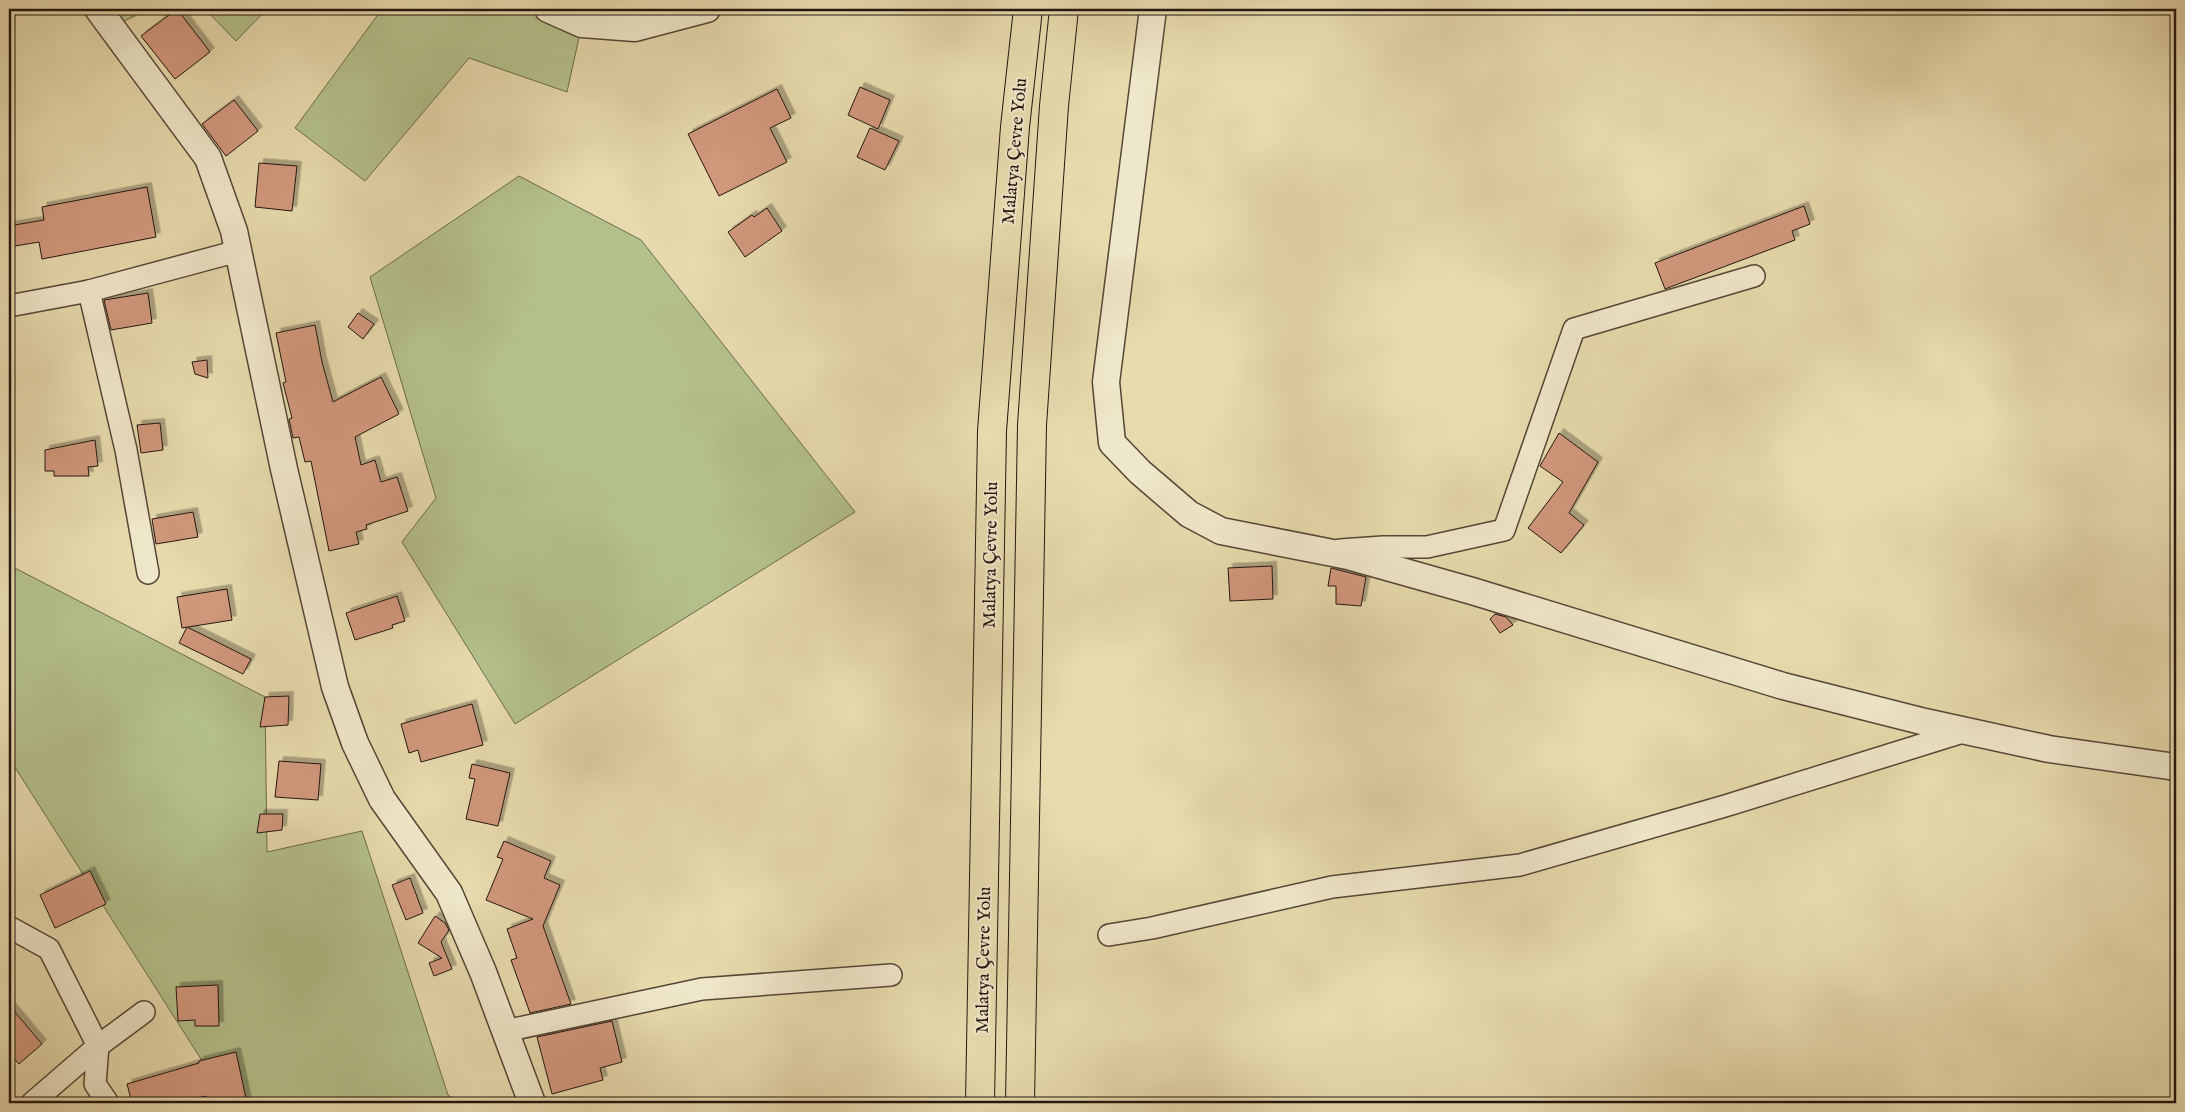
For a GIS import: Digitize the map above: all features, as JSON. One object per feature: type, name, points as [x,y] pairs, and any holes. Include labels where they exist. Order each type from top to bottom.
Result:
[{"type":"highway","name":"Malatya Çevre Yolu","points":[[980,1103],[992,431],[1015,127],[1028,9]]},
{"type":"highway","name":"Malatya Çevre Yolu","points":[[1020,1103],[1032,426],[1053,116],[1064,9]]},
{"type":"street","points":[[98,9],[208,158],[234,231],[284,469],[335,687],[356,743],[382,799],[448,893],[482,972],[532,1103]]},
{"type":"street","points":[[548,9],[582,24],[635,28],[707,9]]},
{"type":"street","points":[[1153,9],[1106,382],[1112,444],[1140,472],[1189,514],[1221,531],[1325,551],[1472,591],[1783,686],[1966,731],[2049,749],[2176,767]]},
{"type":"street","points":[[9,306],[89,291],[238,251]]},
{"type":"street","points":[[1325,551],[1382,547],[1428,547],[1504,530],[1574,329],[1754,276]]},
{"type":"street","points":[[89,291],[126,450],[148,573]]},
{"type":"street","points":[[1110,935],[1152,928],[1332,887],[1520,865],[1725,806],[1966,731]]},
{"type":"street","points":[[9,927],[49,949],[98,1046],[95,1084],[108,1103]]},
{"type":"street","points":[[505,1031],[702,989],[891,975]]},
{"type":"street","points":[[32,1103],[98,1046],[144,1012]]},
{"type":"green space","points":[[94,9],[149,9],[112,27]]},
{"type":"green space","points":[[205,9],[267,9],[236,41]]},
{"type":"green space","points":[[382,9],[547,9],[582,24],[567,92],[469,58],[365,181],[295,128]]},
{"type":"green space","points":[[519,176],[641,240],[855,512],[515,724],[402,542],[436,498],[370,277]]},
{"type":"green space","points":[[9,565],[265,697],[267,852],[362,831],[448,1095],[460,1103],[229,1103],[9,758]]},
{"type":"building","points":[[177,9],[210,52],[175,79],[141,36]]},
{"type":"building","points":[[860,87],[890,100],[878,129],[848,115]]},
{"type":"building","points":[[777,89],[791,118],[770,128],[787,162],[719,196],[688,134]]},
{"type":"building","points":[[234,100],[258,131],[226,156],[202,124]]},
{"type":"building","points":[[870,128],[899,141],[885,170],[857,157]]},
{"type":"building","points":[[259,163],[297,166],[292,211],[255,207]]},
{"type":"building","points":[[147,187],[156,237],[42,259],[39,242],[9,247],[9,226],[44,220],[42,207]]},
{"type":"building","points":[[1804,206],[1810,224],[1792,231],[1795,240],[1665,289],[1655,263]]},
{"type":"building","points":[[767,208],[782,231],[745,257],[728,232],[752,215],[754,217]]},
{"type":"building","points":[[148,293],[152,323],[111,330],[104,300]]},
{"type":"building","points":[[358,313],[374,324],[363,339],[348,327]]},
{"type":"building","points":[[315,325],[322,362],[333,402],[381,377],[399,414],[355,437],[361,465],[375,460],[381,482],[397,477],[408,511],[366,525],[367,529],[356,532],[359,544],[329,551],[311,461],[305,462],[299,437],[293,438],[289,419],[292,418],[283,383],[286,382],[276,333]]},
{"type":"building","points":[[207,360],[208,378],[195,374],[192,362]]},
{"type":"building","points":[[160,423],[163,450],[141,453],[137,425]]},
{"type":"building","points":[[1559,433],[1598,462],[1569,513],[1584,525],[1561,553],[1528,528],[1563,482],[1540,466]]},
{"type":"building","points":[[95,440],[98,466],[88,467],[89,476],[54,476],[54,471],[45,471],[45,450]]},
{"type":"building","points":[[193,512],[198,537],[156,544],[152,519]]},
{"type":"building","points":[[1272,566],[1273,599],[1230,601],[1228,568]]},
{"type":"building","points":[[1331,568],[1366,577],[1361,606],[1336,604],[1336,586],[1328,586]]},
{"type":"building","points":[[227,589],[232,620],[182,628],[177,597]]},
{"type":"building","points":[[397,596],[405,621],[392,625],[393,628],[355,640],[346,613]]},
{"type":"building","points":[[1495,614],[1506,617],[1513,625],[1500,633],[1490,619]]},
{"type":"building","points":[[187,627],[251,659],[243,674],[179,643]]},
{"type":"building","points":[[289,696],[288,725],[260,727],[265,697]]},
{"type":"building","points":[[472,704],[483,745],[421,762],[418,750],[409,753],[401,724]]},
{"type":"building","points":[[279,761],[321,764],[318,800],[275,797]]},
{"type":"building","points":[[472,764],[510,773],[498,826],[466,819],[475,779],[469,778]]},
{"type":"building","points":[[260,814],[283,814],[282,830],[257,833]]},
{"type":"building","points":[[504,841],[551,861],[544,878],[560,885],[543,926],[571,1004],[530,1013],[511,960],[517,958],[507,929],[533,919],[486,900],[503,859],[497,857]]},
{"type":"building","points":[[90,871],[106,904],[55,928],[40,895]]},
{"type":"building","points":[[410,878],[423,913],[406,920],[392,885]]},
{"type":"building","points":[[435,916],[445,923],[449,930],[441,942],[452,969],[434,976],[429,963],[442,958],[418,943]]},
{"type":"building","points":[[218,985],[219,1026],[195,1026],[195,1020],[178,1021],[176,987]]},
{"type":"building","points":[[9,1005],[42,1044],[19,1064],[9,1053]]},
{"type":"building","points":[[612,1021],[622,1062],[600,1068],[603,1080],[552,1094],[537,1037]]},
{"type":"building","points":[[236,1052],[247,1103],[208,1103],[206,1096],[180,1103],[132,1103],[127,1084],[199,1063],[199,1061]]}]
